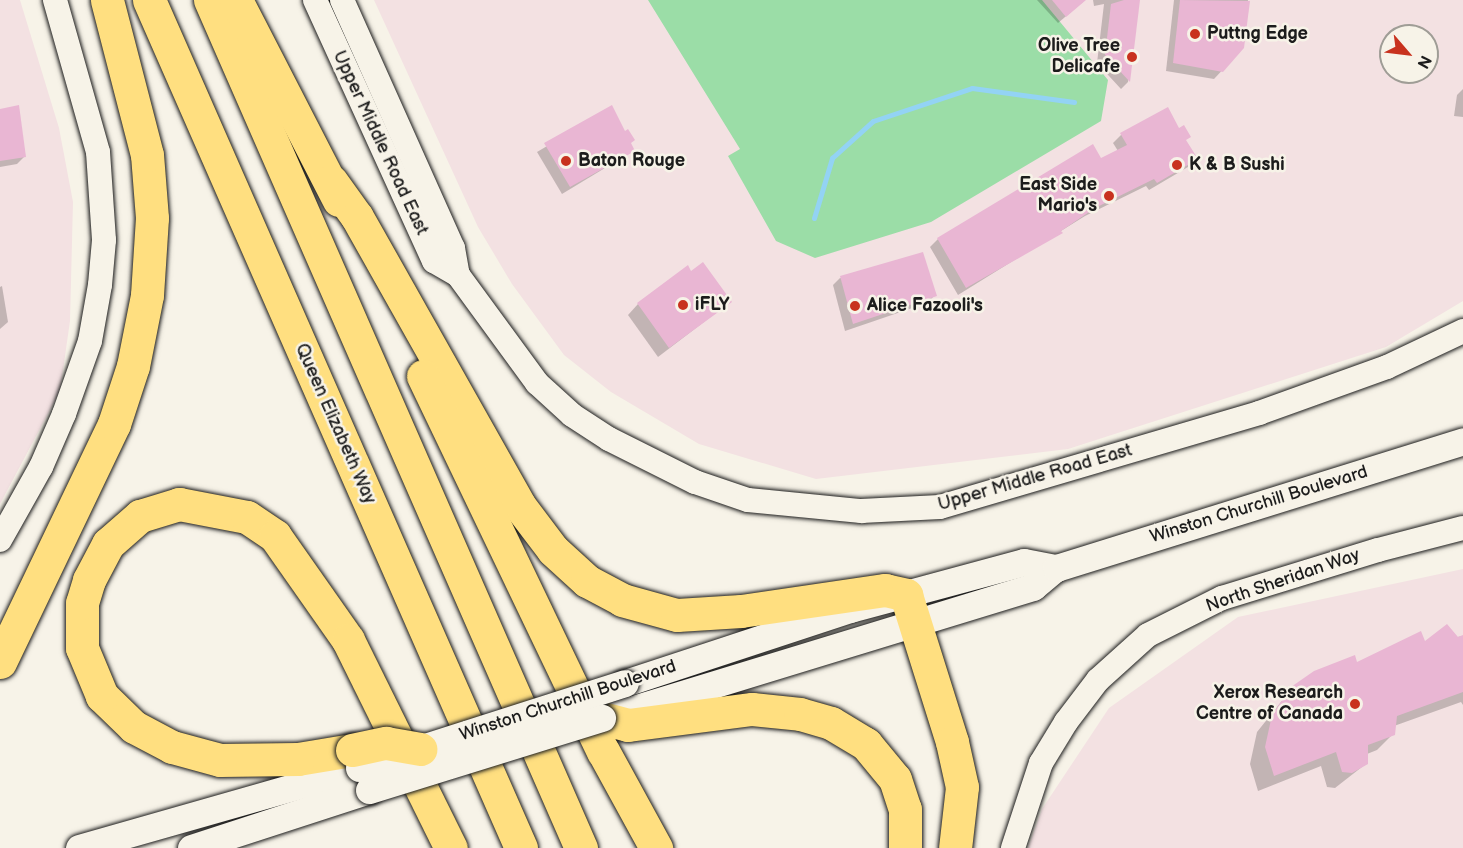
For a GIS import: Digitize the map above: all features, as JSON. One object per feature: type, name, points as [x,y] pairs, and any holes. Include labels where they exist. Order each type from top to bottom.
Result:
[{"type":"highway","points":[[0,662],[114,424],[133,366],[147,295],[152,218],[147,155],[107,0]]},
{"type":"highway","name":"Queen Elizabeth Way","points":[[149,0],[521,848]]},
{"type":"highway","points":[[210,0],[581,848]]},
{"type":"highway","points":[[236,0],[331,181],[348,222],[603,751],[656,848]]},
{"type":"highway","points":[[331,181],[357,217],[519,505],[553,550],[587,581],[622,600],[677,615],[741,612],[885,590],[910,609],[952,742],[962,787],[955,848]]},
{"type":"highway","points":[[420,749],[386,743],[360,769],[298,759],[220,759],[172,747],[134,728],[102,696],[82,648],[82,603],[88,580],[108,544],[140,516],[178,504],[247,517],[275,536],[348,640],[451,848]]},
{"type":"highway","points":[[602,718],[628,725],[640,715],[752,709],[800,714],[831,723],[866,744],[895,779],[905,809],[905,848]]},
{"type":"main road","name":"Winston Churchill Boulevard","points":[[420,749],[850,609],[910,609],[1033,587],[1056,568],[1463,441]]},
{"type":"main road","name":"Winston Churchill Boulevard","points":[[640,715],[910,609]]},
{"type":"main road","name":"Winston Churchill Boulevard","points":[[79,848],[360,769],[602,718]]},
{"type":"main road","name":"Winston Churchill Boulevard","points":[[191,848],[360,769]]},
{"type":"street","points":[[0,540],[41,467],[68,404],[90,341],[100,285],[104,229],[98,152],[55,0]]},
{"type":"street","name":"Upper Middle Road East","points":[[315,0],[434,261],[458,275],[537,383],[572,415],[609,439],[695,482],[748,500],[861,512],[940,507],[1259,413],[1387,368],[1463,331]]},
{"type":"street","name":"Upper Middle Road East","points":[[342,0],[453,248],[458,275]]},
{"type":"street","name":"North Sheridan Way","points":[[1013,848],[1041,763],[1066,722],[1098,680],[1148,635],[1222,597],[1463,528]]},
{"type":"shaded area","points":[[0,0],[20,0],[59,128],[73,202],[70,321],[60,391],[0,504]]},
{"type":"shaded area","points":[[374,0],[1463,0],[1463,301],[1386,347],[1068,449],[816,479],[699,444],[611,392],[564,355],[512,284],[478,227]]},
{"type":"shaded area","points":[[1463,569],[1463,848],[1028,848],[1042,809],[1109,708],[1238,617]]},
{"type":"green space","points":[[648,0],[1042,0],[1108,80],[1101,121],[931,222],[815,258],[776,241],[728,156],[740,149]]},
{"type":"building","points":[[1052,0],[1086,0],[1066,17]]},
{"type":"building","points":[[1124,0],[1140,0],[1130,82],[1105,55],[1111,4]]},
{"type":"building","points":[[1180,0],[1250,1],[1244,48],[1223,72],[1173,63]]},
{"type":"building","points":[[19,105],[26,157],[0,161],[0,109]]},
{"type":"building","points":[[612,105],[625,131],[628,129],[635,140],[631,143],[635,151],[570,187],[544,143]]},
{"type":"building","points":[[1168,107],[1179,128],[1184,125],[1191,137],[1186,140],[1198,159],[1157,183],[1154,179],[1095,208],[1061,231],[1063,233],[966,288],[937,238],[1093,144],[1101,158],[1127,145],[1120,133]]},
{"type":"building","points":[[923,252],[937,296],[853,324],[840,276]]},
{"type":"building","name":"iFLY","points":[[703,262],[732,302],[669,348],[637,303],[688,265],[691,271]]},
{"type":"building","name":"Xerox Research Centre of Canada","points":[[1447,624],[1458,637],[1463,635],[1463,692],[1397,716],[1395,735],[1368,745],[1368,764],[1352,773],[1342,772],[1336,752],[1274,776],[1265,747],[1272,715],[1291,687],[1314,671],[1355,655],[1357,662],[1421,631],[1425,641]]},
{"type":"waterway","points":[[814,218],[832,158],[873,121],[972,88],[1074,102]]},
{"type":"place","name":"Puttng Edge","points":[[1195,34]]},
{"type":"place","name":"Olive Tree Delicafe","points":[[1132,57]]},
{"type":"place","name":"Baton Rouge","points":[[566,161]]},
{"type":"place","name":"K & B Sushi","points":[[1177,165]]},
{"type":"place","name":"East Side Mario's","points":[[1109,196]]},
{"type":"place","name":"iFLY","points":[[683,305]]},
{"type":"place","name":"Alice Fazooli's","points":[[855,306]]},
{"type":"place","name":"Xerox Research Centre of Canada","points":[[1355,704]]}]
